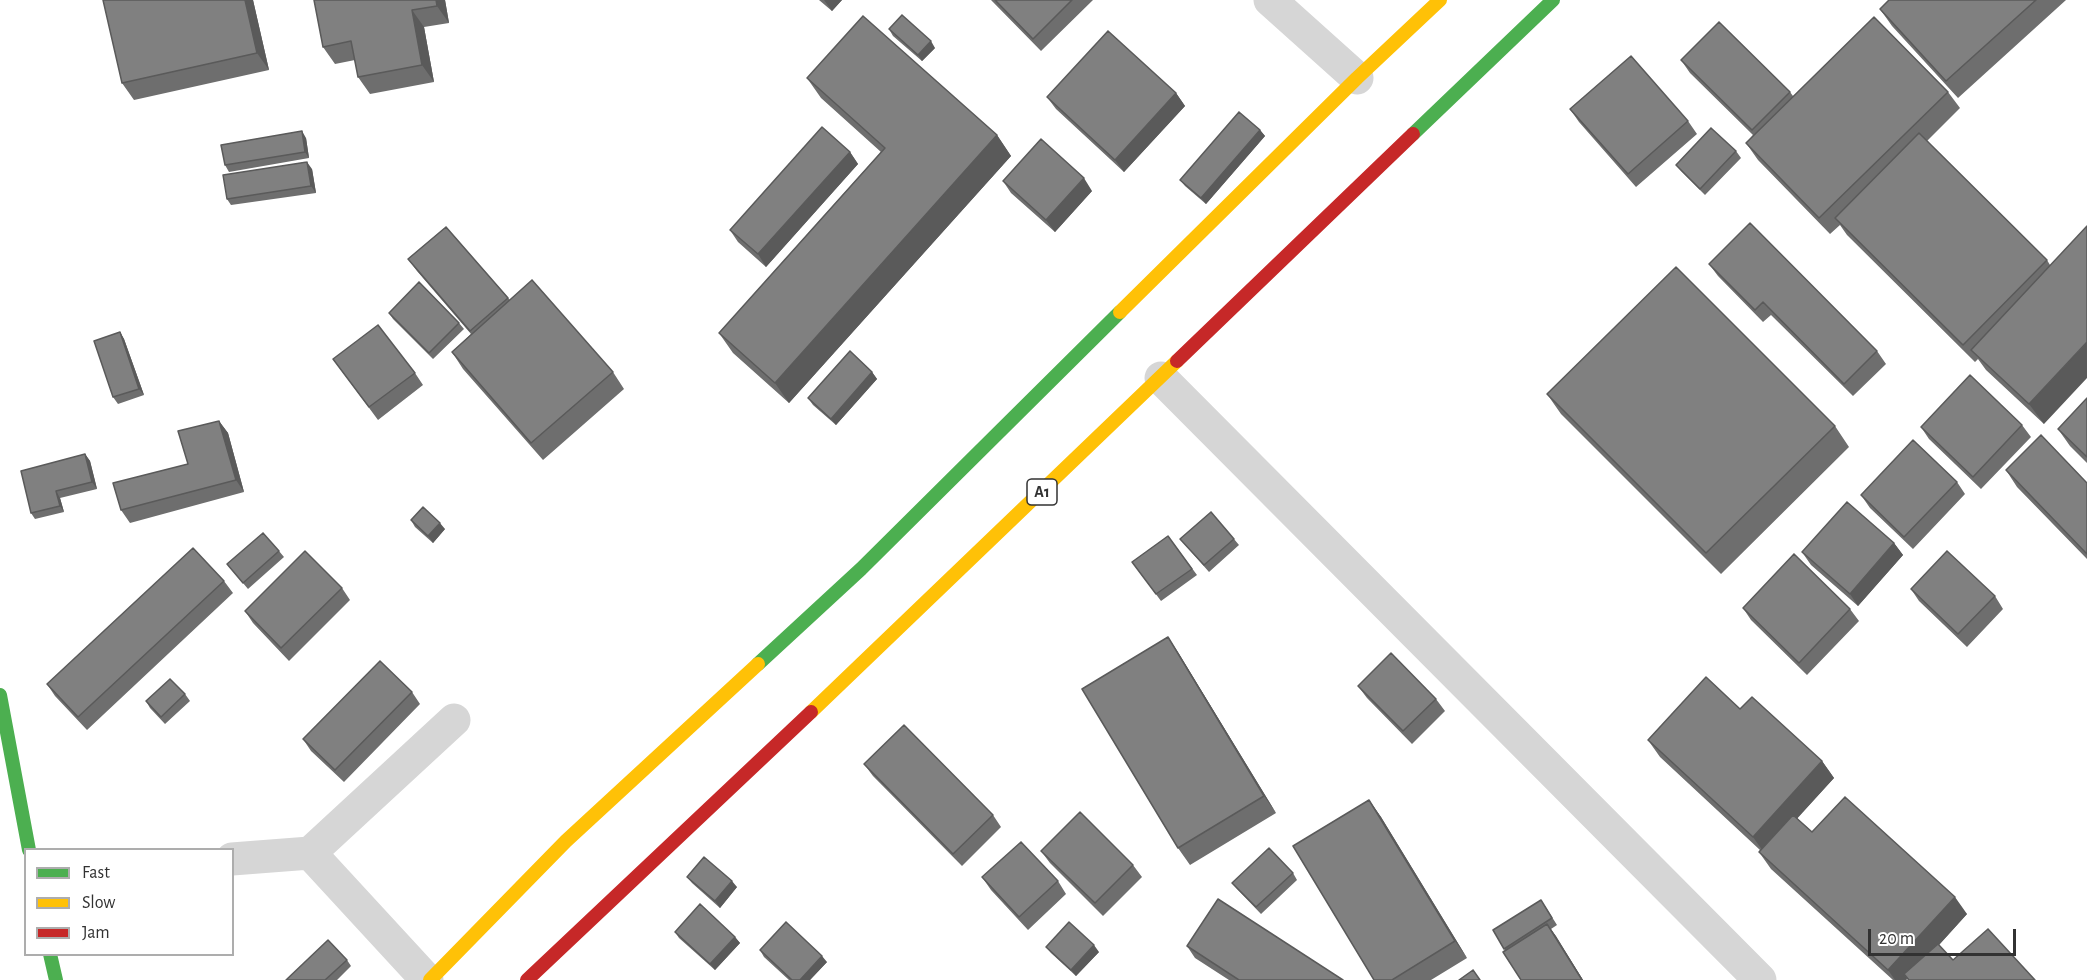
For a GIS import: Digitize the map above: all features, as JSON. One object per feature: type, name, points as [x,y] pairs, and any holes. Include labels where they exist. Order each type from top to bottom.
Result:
[{"type":"main road","points":[[429,980],[566,841],[861,569],[1357,78],[1440,0]]},
{"type":"main road","name":"A1","points":[[527,980],[730,790],[1553,0]]},
{"type":"main road","points":[[0,696],[29,848]]},
{"type":"main road","points":[[50,956],[56,980]]},
{"type":"street","points":[[1270,0],[1357,78]]},
{"type":"street","points":[[1161,378],[1760,980]]},
{"type":"street","points":[[234,859],[310,853],[454,720]]},
{"type":"street","points":[[310,853],[429,980]]},
{"type":"building","points":[[103,0],[245,0],[257,53],[122,83]]},
{"type":"building","points":[[314,0],[436,0],[437,6],[412,10],[422,65],[358,77],[351,41],[323,47]]},
{"type":"building","points":[[995,0],[1072,0],[1033,39]]},
{"type":"building","points":[[1889,0],[2036,0],[1946,81],[1880,9]]},
{"type":"building","points":[[902,15],[931,41],[918,55],[889,29]]},
{"type":"building","points":[[863,16],[997,135],[775,383],[719,333],[885,148],[807,78]]},
{"type":"building","points":[[1874,17],[1948,92],[1819,218],[1746,143]]},
{"type":"building","points":[[1719,22],[1790,92],[1752,130],[1681,60]]},
{"type":"building","points":[[1108,31],[1176,93],[1115,160],[1047,97]]},
{"type":"building","points":[[1631,56],[1688,121],[1628,174],[1570,109]]},
{"type":"building","points":[[1239,112],[1260,130],[1201,198],[1180,180]]},
{"type":"building","points":[[822,127],[850,152],[758,254],[730,230]]},
{"type":"building","points":[[1711,128],[1736,151],[1700,189],[1676,165]]},
{"type":"building","points":[[302,131],[305,152],[225,165],[221,145]]},
{"type":"building","points":[[1919,133],[2047,260],[1963,345],[1835,218]]},
{"type":"building","points":[[1041,139],[1084,178],[1046,220],[1003,181]]},
{"type":"building","points":[[307,162],[311,186],[227,199],[223,175]]},
{"type":"building","points":[[1750,223],[1877,351],[1844,384],[1763,302],[1755,310],[1709,264]]},
{"type":"building","points":[[2087,226],[2087,342],[2029,404],[1971,350]]},
{"type":"building","points":[[446,227],[508,298],[470,331],[408,259]]},
{"type":"building","points":[[1676,267],[1835,426],[1706,553],[1547,394]]},
{"type":"building","points":[[532,280],[613,372],[531,443],[452,352]]},
{"type":"building","points":[[419,282],[459,323],[429,353],[389,313]]},
{"type":"building","points":[[378,325],[415,373],[369,407],[333,359]]},
{"type":"building","points":[[120,332],[139,389],[113,397],[94,341]]},
{"type":"building","points":[[850,351],[872,372],[831,419],[808,398]]},
{"type":"building","points":[[1970,375],[2022,425],[1973,477],[1921,427]]},
{"type":"building","points":[[2087,398],[2087,457],[2058,429]]},
{"type":"building","points":[[219,421],[236,480],[121,510],[113,483],[188,464],[178,431]]},
{"type":"building","points":[[2041,435],[2087,483],[2087,554],[2006,470]]},
{"type":"building","points":[[1913,440],[1957,482],[1904,537],[1861,495]]},
{"type":"building","points":[[85,454],[92,482],[56,491],[60,506],[31,513],[21,471]]},
{"type":"building","points":[[1847,502],[1894,543],[1850,594],[1802,552]]},
{"type":"building","points":[[423,507],[440,523],[428,536],[411,520]]},
{"type":"building","points":[[1211,512],[1234,539],[1204,565],[1180,539]]},
{"type":"building","points":[[263,533],[279,551],[243,583],[227,564]]},
{"type":"building","points":[[1168,536],[1192,569],[1156,594],[1132,562]]},
{"type":"building","points":[[193,548],[224,581],[78,717],[47,684]]},
{"type":"building","points":[[305,551],[342,588],[281,648],[245,611]]},
{"type":"building","points":[[1947,551],[1995,596],[1958,634],[1911,589]]},
{"type":"building","points":[[1794,554],[1850,609],[1799,663],[1743,608]]},
{"type":"building","points":[[1168,637],[1264,796],[1178,848],[1082,689]]},
{"type":"building","points":[[1391,653],[1436,699],[1403,731],[1358,686]]},
{"type":"building","points":[[380,661],[412,692],[335,770],[303,739]]},
{"type":"building","points":[[1706,677],[1740,709],[1752,697],[1822,761],[1753,837],[1648,740]]},
{"type":"building","points":[[170,679],[185,694],[161,717],[146,701]]},
{"type":"building","points":[[904,725],[993,815],[953,854],[864,764]]},
{"type":"building","points":[[1845,797],[1955,897],[1888,970],[1759,852],[1793,815],[1812,832]]},
{"type":"building","points":[[1369,800],[1455,941],[1392,980],[1374,980],[1293,846]]},
{"type":"building","points":[[1080,812],[1133,865],[1095,903],[1041,851]]},
{"type":"building","points":[[1021,842],[1058,881],[1019,917],[982,877]]},
{"type":"building","points":[[1269,848],[1293,873],[1256,907],[1232,883]]},
{"type":"building","points":[[704,857],[732,881],[715,901],[687,877]]},
{"type":"building","points":[[1218,899],[1343,980],[1239,980],[1187,946]]},
{"type":"building","points":[[1541,900],[1552,918],[1504,949],[1493,930]]},
{"type":"building","points":[[700,904],[735,937],[710,964],[675,932]]},
{"type":"building","points":[[786,922],[822,956],[800,980],[792,980],[760,950]]},
{"type":"building","points":[[1069,922],[1094,945],[1071,970],[1046,947]]},
{"type":"building","points":[[1547,924],[1582,980],[1521,980],[1503,952]]},
{"type":"building","points":[[1988,929],[2035,980],[1909,980],[1904,974],[1938,944],[1953,960]]},
{"type":"building","points":[[328,940],[347,960],[325,980],[286,980]]},
{"type":"building","points":[[1473,970],[1480,980],[1459,980]]},
{"type":"traffic: fast","points":[[1413,134],[1553,0]]},
{"type":"traffic: fast","points":[[758,664],[861,569],[1120,312]]},
{"type":"traffic: fast","points":[[0,695],[29,848]]},
{"type":"traffic: fast","points":[[50,956],[56,980]]},
{"type":"traffic: slow","points":[[1120,312],[1357,78],[1440,0]]},
{"type":"traffic: slow","points":[[811,712],[1177,361]]},
{"type":"traffic: slow","points":[[430,980],[566,841],[758,664]]},
{"type":"traffic: jam","points":[[1177,361],[1413,134]]},
{"type":"traffic: jam","points":[[527,980],[811,712]]}]
